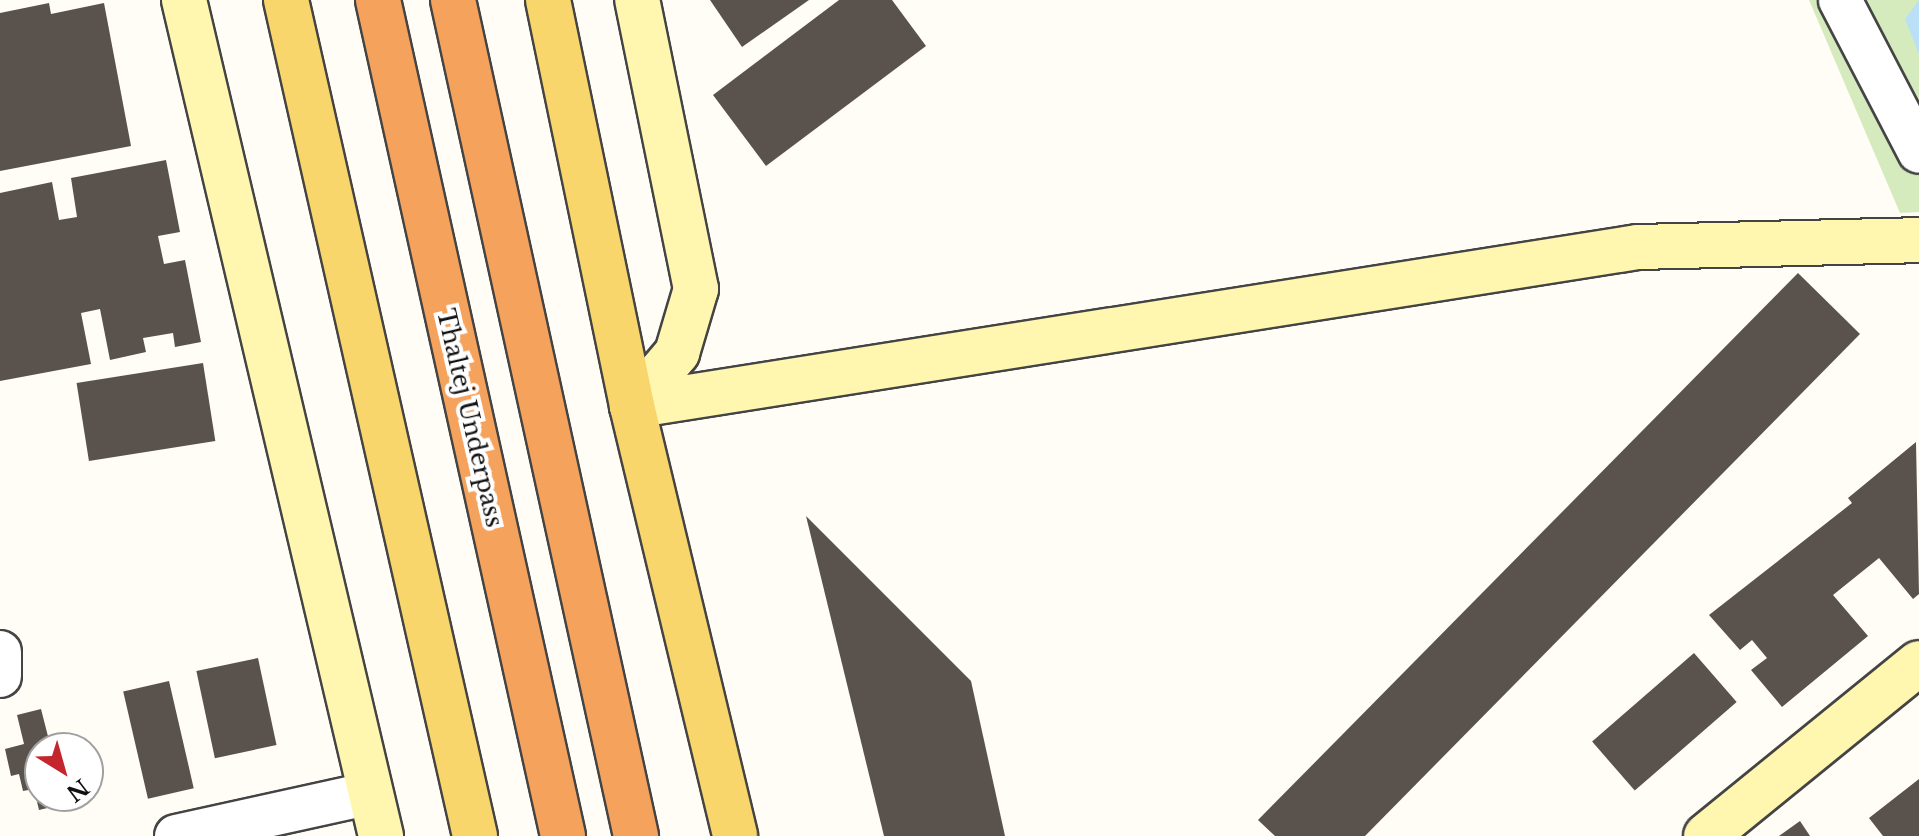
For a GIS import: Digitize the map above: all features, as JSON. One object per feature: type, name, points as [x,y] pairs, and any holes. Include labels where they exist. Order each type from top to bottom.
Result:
[{"type":"highway","name":"Thaltej Underpass","points":[[378,0],[563,836]]},
{"type":"highway","points":[[453,0],[636,836]]},
{"type":"main road","points":[[286,0],[475,836]]},
{"type":"main road","points":[[548,0],[632,406],[735,836]]},
{"type":"street","points":[[184,0],[381,836]]},
{"type":"street","points":[[632,406],[677,353],[696,289],[637,0]]},
{"type":"street","points":[[1840,0],[1919,152]]},
{"type":"street","points":[[632,406],[1638,247],[1919,240]]},
{"type":"street","points":[[0,652],[0,676]]},
{"type":"street","points":[[1706,836],[1919,663]]},
{"type":"street","points":[[176,836],[371,793]]},
{"type":"green space","points":[[1809,0],[1919,0],[1919,212],[1900,213]]},
{"type":"water","points":[[1919,0],[1919,54],[1905,19]]},
{"type":"building","points":[[710,0],[809,0],[742,47]]},
{"type":"building","points":[[839,0],[892,0],[926,46],[766,166],[713,95]]},
{"type":"building","points":[[49,3],[51,14],[104,3],[131,146],[0,171],[0,13]]},
{"type":"building","points":[[166,160],[180,232],[158,236],[164,264],[185,260],[201,342],[175,347],[173,333],[143,338],[146,352],[110,360],[100,309],[81,313],[91,364],[0,381],[0,193],[52,182],[59,220],[77,217],[71,178]]},
{"type":"building","points":[[1798,273],[1860,334],[1365,836],[1275,836],[1258,820]]},
{"type":"building","points":[[203,363],[215,441],[89,461],[77,383]]},
{"type":"building","points":[[1916,442],[1919,594],[1913,599],[1879,558],[1833,595],[1868,636],[1782,707],[1751,670],[1767,658],[1752,640],[1740,650],[1709,615],[1852,503],[1848,498]]},
{"type":"building","points":[[806,516],[971,681],[1005,836],[884,836]]},
{"type":"building","points":[[1694,653],[1737,702],[1635,791],[1592,742]]},
{"type":"building","points":[[258,658],[277,745],[215,758],[196,671]]},
{"type":"building","points":[[169,681],[194,788],[148,799],[123,692]]},
{"type":"building","points":[[41,709],[47,732],[24,732],[24,744],[17,715]]},
{"type":"building","points":[[24,744],[24,791],[19,774],[11,776],[5,749]]},
{"type":"building","points":[[1919,779],[1919,836],[1883,836],[1869,818]]},
{"type":"building","points":[[1800,821],[1810,836],[1779,836]]}]
